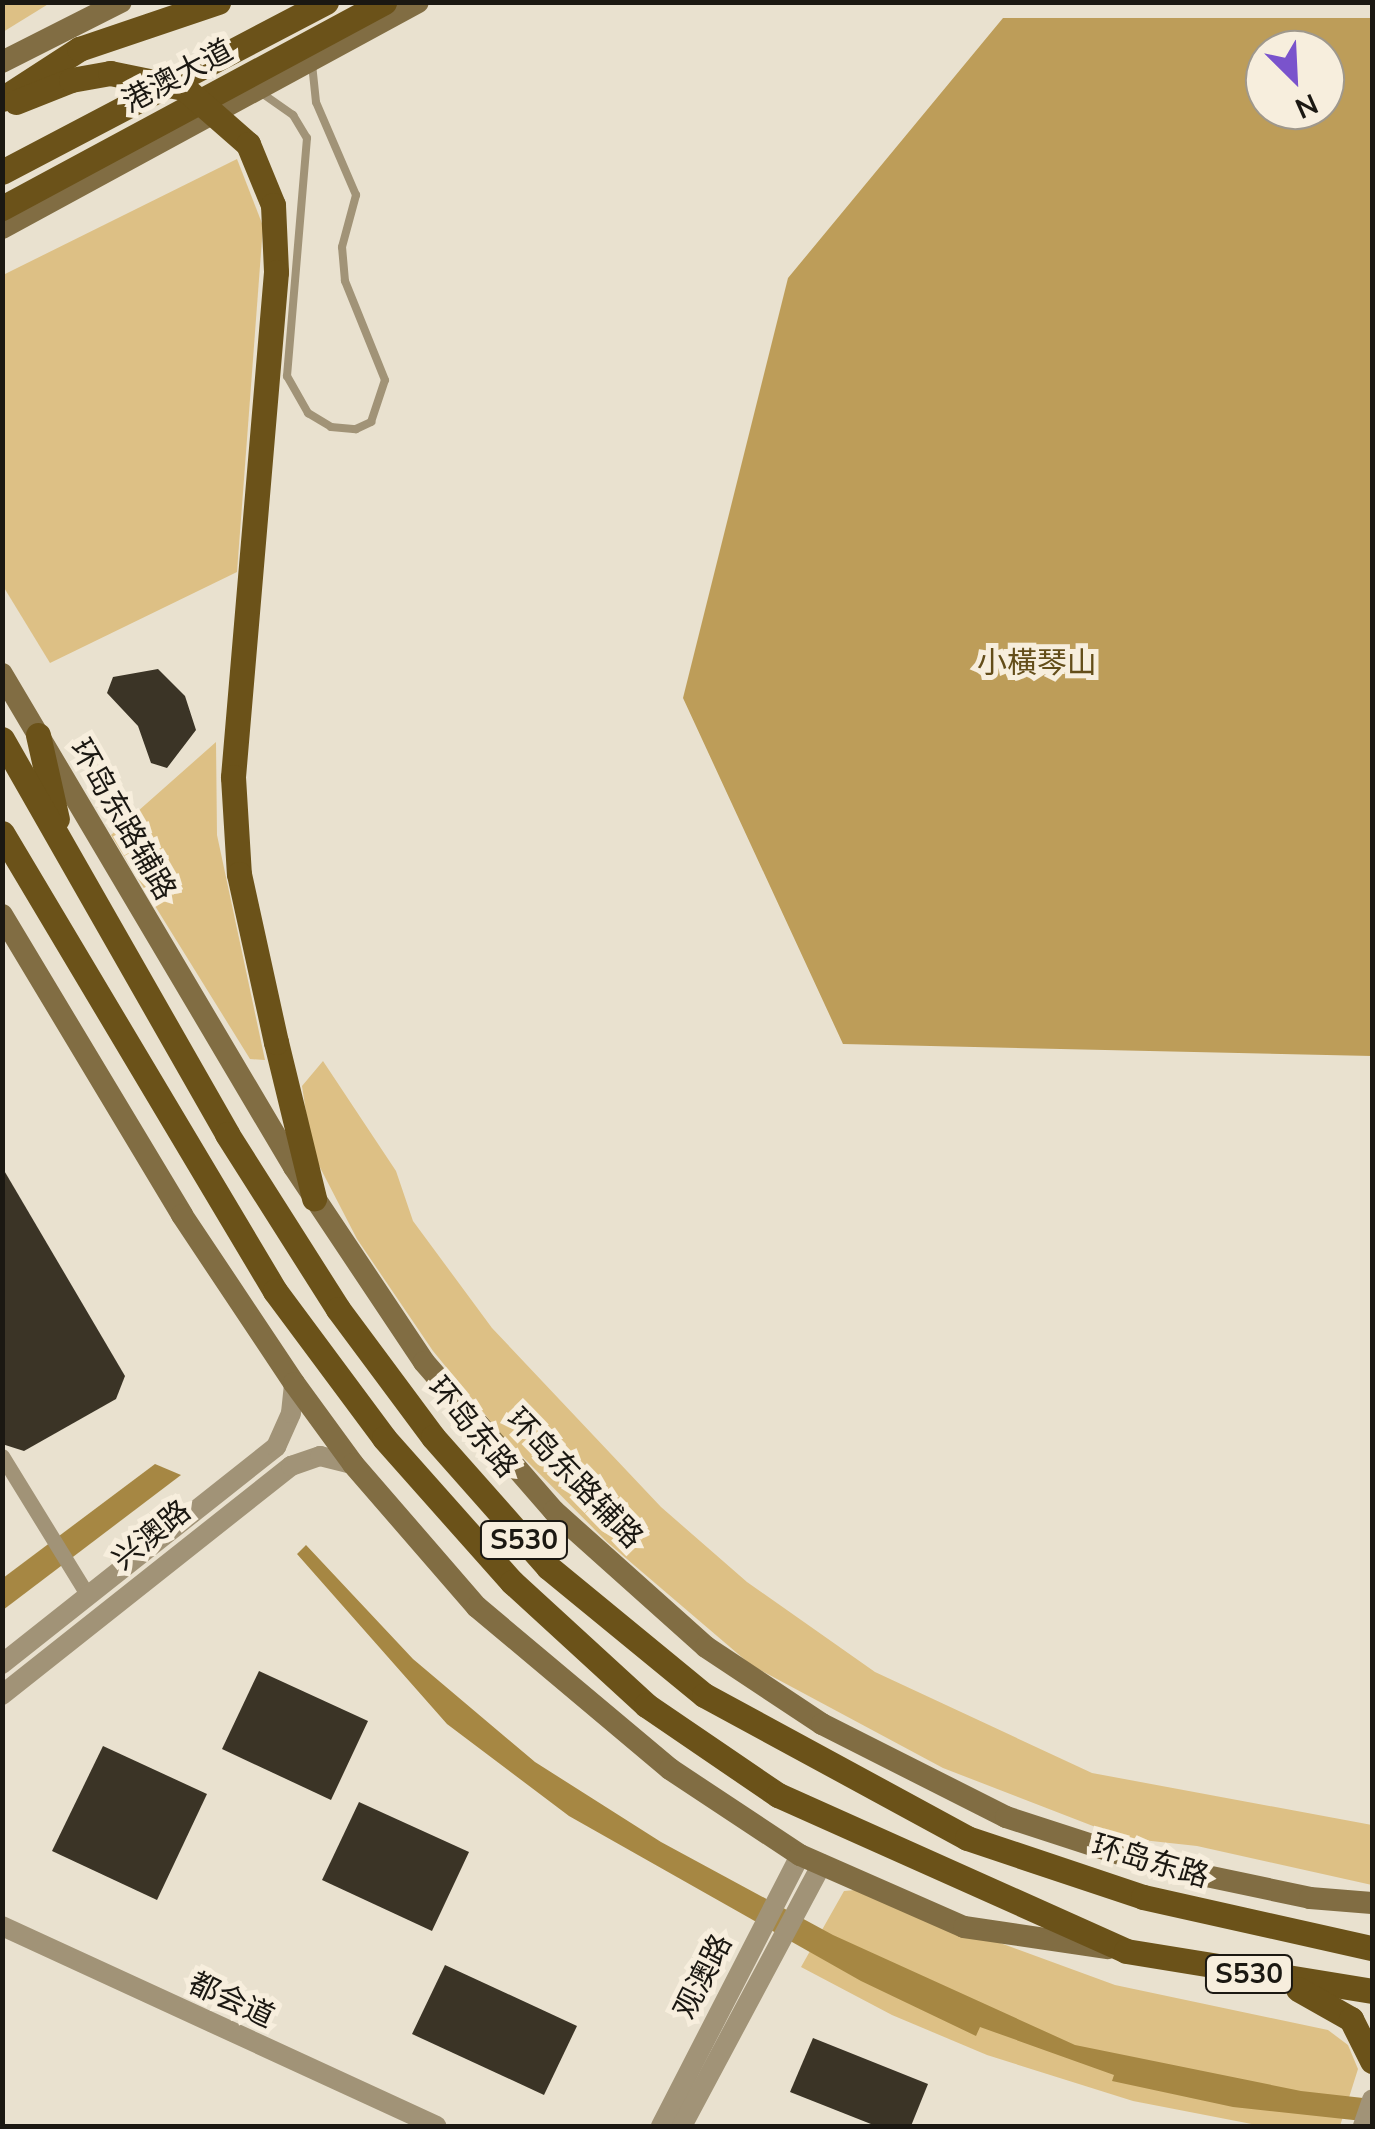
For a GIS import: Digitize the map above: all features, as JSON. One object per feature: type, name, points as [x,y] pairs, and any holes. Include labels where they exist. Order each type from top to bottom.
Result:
[{"type":"main road","points":[[2,62],[121,2]]},
{"type":"main road","points":[[2,99],[79,49],[218,2]]},
{"type":"main road","name":"港澳大道","points":[[2,172],[326,2]]},
{"type":"main road","name":"港澳大道","points":[[2,208],[309,53],[384,2]]},
{"type":"main road","points":[[2,228],[256,91],[309,53],[418,2]]},
{"type":"main road","points":[[2,110],[71,80],[110,73],[146,77],[184,88],[210,106],[248,144],[265,175],[276,272],[233,777],[239,874],[314,1198]]},
{"type":"main road","name":"环岛东路辅路","points":[[2,674],[314,1198],[424,1362],[554,1511],[706,1647],[806,1713],[1006,1817],[1154,1866],[1310,1898],[1372,1904]]},
{"type":"main road","points":[[38,735],[63,843]]},
{"type":"main road","name":"环岛东路","points":[[2,739],[227,1134],[338,1310],[434,1437],[548,1568],[704,1695],[967,1838],[1144,1898],[1372,1948]]},
{"type":"main road","name":"S530","points":[[2,834],[275,1291],[384,1438],[512,1582],[646,1705],[778,1794],[1126,1951],[1280,1980],[1372,1991]]},
{"type":"main road","points":[[2,916],[182,1215],[294,1383],[352,1464],[477,1607],[670,1769],[811,1860],[964,1927],[1126,1951]]},
{"type":"main road","points":[[1280,1980],[1351,2020],[1372,2061]]},
{"type":"street","name":"兴澳路","points":[[2,1664],[276,1447],[294,1383]]},
{"type":"street","points":[[2,1456],[88,1596]]},
{"type":"street","name":"兴澳路","points":[[2,1695],[291,1466],[320,1456],[352,1464]]},
{"type":"street","name":"观澳路","points":[[661,2126],[811,1860]]},
{"type":"street","name":"观澳路","points":[[682,2126],[811,1860]]},
{"type":"street","name":"都会道","points":[[2,1926],[436,2126]]},
{"type":"street","points":[[1363,2126],[1372,2100]]},
{"type":"lane","points":[[256,91],[293,115],[306,138],[287,376],[308,413],[330,427],[356,428],[371,422],[385,380],[345,281],[342,247],[356,196],[316,102],[309,53]]},
{"type":"shaded area","points":[[3,2],[50,2],[50,3],[3,32]]},
{"type":"shaded area","points":[[237,159],[263,226],[237,572],[50,663],[3,586],[3,275]]},
{"type":"shaded area","points":[[216,742],[217,835],[265,1060],[250,1059],[111,835]]},
{"type":"shaded area","points":[[323,1061],[396,1171],[413,1221],[492,1328],[661,1507],[747,1582],[875,1672],[1092,1773],[1372,1825],[1372,1885],[1197,1846],[1124,1838],[943,1768],[751,1665],[607,1542],[505,1439],[433,1351],[357,1239],[312,1152],[302,1086]]},
{"type":"shaded area","points":[[155,1464],[181,1475],[3,1610],[3,1578]]},
{"type":"shaded area","points":[[306,1545],[413,1659],[535,1762],[661,1842],[833,1935],[1075,2045],[1301,2091],[1372,2099],[1372,2122],[1233,2107],[1112,2081],[1114,2075],[980,2027],[976,2036],[861,1981],[569,1816],[447,1724],[297,1554]]},
{"type":"shaded area","points":[[855,1890],[1115,1985],[1328,2030],[1348,2045],[1358,2069],[1340,2126],[1262,2126],[1133,2101],[987,2055],[892,2015],[801,1967],[844,1891]]},
{"type":"green space","name":"小橫琴山","points":[[1003,18],[1372,18],[1372,1056],[843,1044],[683,698],[788,278]]},
{"type":"building","points":[[158,669],[185,696],[196,730],[167,768],[151,763],[138,726],[107,693],[113,677]]},
{"type":"building","points":[[2,1167],[125,1376],[116,1399],[24,1451],[2,1444]]},
{"type":"building","points":[[259,1671],[368,1721],[331,1800],[222,1749]]},
{"type":"building","points":[[103,1746],[207,1794],[157,1900],[52,1851]]},
{"type":"building","points":[[359,1802],[469,1852],[432,1931],[322,1880]]},
{"type":"building","points":[[445,1965],[577,2026],[544,2095],[412,2034]]},
{"type":"building","points":[[813,2038],[928,2084],[911,2126],[876,2126],[790,2092]]}]
